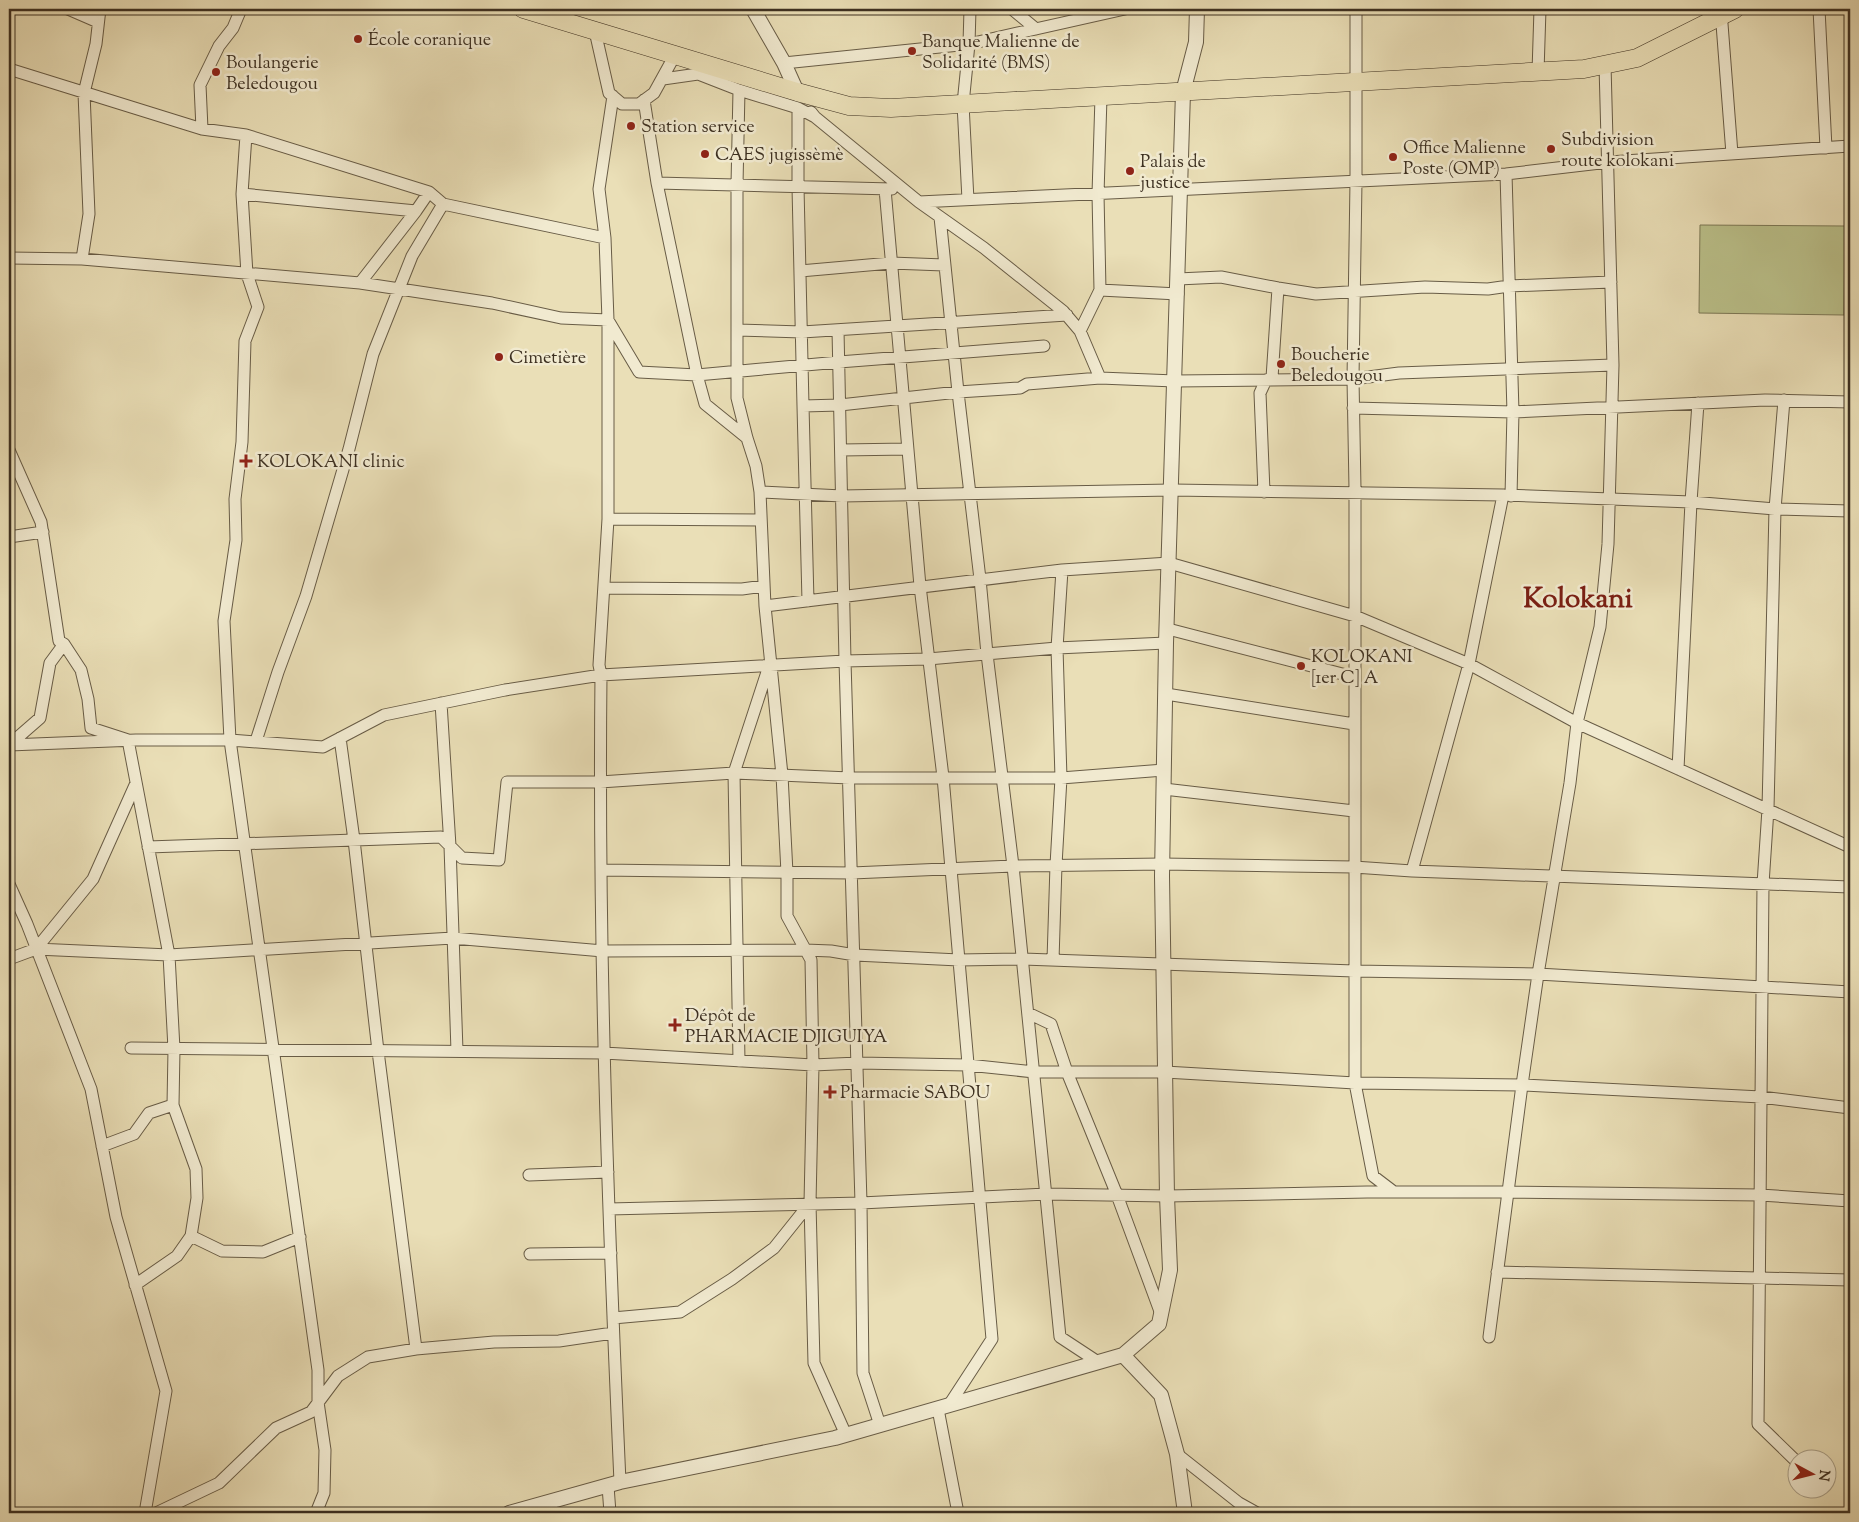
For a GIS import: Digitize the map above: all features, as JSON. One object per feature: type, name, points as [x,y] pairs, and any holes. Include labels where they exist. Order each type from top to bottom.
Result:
[{"type":"highway","points":[[523,9],[675,55],[798,100],[850,106],[891,108],[1584,69],[1637,58],[1726,11]]},
{"type":"street","points":[[68,9],[98,22]]},
{"type":"street","points":[[82,259],[89,214],[84,93],[96,44],[100,9]]},
{"type":"street","points":[[202,129],[200,85],[219,46],[233,28],[241,9]]},
{"type":"street","points":[[753,9],[784,62],[798,100],[798,187],[808,600]]},
{"type":"street","points":[[968,200],[963,104],[970,9]]},
{"type":"street","points":[[1012,9],[1036,29]]},
{"type":"street","points":[[784,62],[968,44],[1125,9]]},
{"type":"street","points":[[509,1513],[614,1484],[846,1435],[1123,1355],[1159,1324],[1170,1270],[1167,1196],[1162,864],[1166,643],[1168,629],[1183,92],[1196,42],[1197,9]]},
{"type":"street","points":[[1356,9],[1353,380],[1355,494],[1355,1083],[1373,1176],[1394,1192]]},
{"type":"street","points":[[1538,72],[1540,9]]},
{"type":"street","points":[[1818,9],[1826,148]]},
{"type":"street","points":[[1726,11],[1732,154]]},
{"type":"street","points":[[595,31],[609,93],[622,104],[639,104],[654,94],[675,55]]},
{"type":"street","points":[[1489,1337],[1507,1192],[1538,974],[1570,783],[1577,723],[1600,627],[1608,544],[1611,498],[1613,365],[1605,65]]},
{"type":"street","points":[[9,69],[202,129],[246,135],[429,192],[443,204],[605,238]]},
{"type":"street","points":[[663,79],[698,74],[739,90],[798,100],[815,117],[919,202],[984,248],[1067,315],[1080,331],[1100,378]]},
{"type":"street","points":[[739,90],[737,398],[756,466],[760,492],[765,606],[782,775],[787,873],[786,916],[811,960],[813,1065],[810,1203],[814,1363],[846,1435]]},
{"type":"street","points":[[610,1513],[614,1484],[613,1318],[604,1053],[600,782],[601,675],[599,665],[608,519],[608,320],[605,238],[599,189],[613,96]]},
{"type":"street","points":[[1080,331],[1100,290],[1098,194],[1102,97]]},
{"type":"street","points":[[644,100],[657,183],[705,404],[747,438]]},
{"type":"street","points":[[246,135],[242,194],[247,274],[258,308],[245,341],[242,442],[235,499],[236,540],[224,621],[230,740],[318,1370],[318,1402],[325,1450],[324,1493],[316,1513]]},
{"type":"street","points":[[919,202],[1506,174],[1609,162],[1850,146]]},
{"type":"street","points":[[1412,871],[1468,664],[1507,496],[1513,412],[1506,174]]},
{"type":"street","points":[[657,183],[903,189]]},
{"type":"street","points":[[885,189],[920,586],[943,777],[992,1339],[943,1407],[958,1513]]},
{"type":"street","points":[[360,283],[429,192]]},
{"type":"street","points":[[242,194],[416,211]]},
{"type":"street","points":[[256,742],[278,672],[306,596],[349,449],[373,354],[412,256],[443,204]]},
{"type":"street","points":[[940,217],[987,654],[1014,866],[1060,1337],[1098,1362]]},
{"type":"street","points":[[9,258],[82,259],[360,283],[492,303],[561,318],[608,320]]},
{"type":"street","points":[[800,271],[891,263],[944,265]]},
{"type":"street","points":[[1178,279],[1221,276],[1316,294],[1425,287],[1488,289],[1509,286],[1611,282]]},
{"type":"street","points":[[1264,492],[1260,393],[1266,380],[1272,378],[1278,288]]},
{"type":"street","points":[[1100,290],[1178,294]]},
{"type":"street","points":[[737,330],[802,332],[1067,315]]},
{"type":"street","points":[[608,320],[639,372],[698,376],[803,365],[1044,346]]},
{"type":"street","points":[[838,330],[845,661],[858,1063],[863,1373],[880,1425]]},
{"type":"street","points":[[803,406],[840,406],[958,392],[1020,388],[1027,384],[1100,378],[1175,381],[1353,380],[1399,372],[1613,365]]},
{"type":"street","points":[[1354,408],[1513,412],[1784,400],[1850,402]]},
{"type":"street","points":[[1784,400],[1775,509],[1768,809],[1763,884],[1758,1424],[1786,1451]]},
{"type":"street","points":[[1678,768],[1690,502],[1698,403]]},
{"type":"street","points":[[841,450],[908,449]]},
{"type":"street","points":[[9,450],[41,522],[59,641],[64,644],[81,670],[88,699],[91,728],[128,740]]},
{"type":"street","points":[[760,492],[842,496],[1172,490],[1611,498],[1775,509],[1850,511]]},
{"type":"street","points":[[608,519],[761,520]]},
{"type":"street","points":[[9,537],[43,532]]},
{"type":"street","points":[[765,606],[1062,570],[1170,563],[1355,616],[1468,664],[1577,723],[1850,847]]},
{"type":"street","points":[[1053,960],[1061,778],[1057,648],[1062,570]]},
{"type":"street","points":[[604,588],[742,589],[764,586]]},
{"type":"street","points":[[1168,629],[1354,677]]},
{"type":"street","points":[[9,745],[128,740],[230,740],[323,747],[384,715],[505,690],[601,675],[845,661],[928,659],[1057,648],[1166,643]]},
{"type":"street","points":[[9,745],[40,718],[50,663],[64,644]]},
{"type":"street","points":[[739,1061],[734,773],[770,665]]},
{"type":"street","points":[[1166,694],[1354,724]]},
{"type":"street","points":[[441,703],[450,846],[457,1052]]},
{"type":"street","points":[[340,738],[416,1349]]},
{"type":"street","points":[[128,740],[169,955],[174,1049],[173,1105],[196,1169],[197,1198],[191,1236],[177,1256],[135,1286]]},
{"type":"street","points":[[148,847],[441,837],[462,858],[499,860],[507,782],[600,782],[734,773],[850,778],[1061,778],[1164,770]]},
{"type":"street","points":[[36,949],[93,879],[136,783]]},
{"type":"street","points":[[1164,789],[1354,811]]},
{"type":"street","points":[[601,870],[852,873],[1014,866],[1162,864],[1354,867],[1412,871],[1850,887]]},
{"type":"street","points":[[9,884],[91,1089],[116,1217],[166,1392],[145,1513]]},
{"type":"street","points":[[9,959],[36,949],[169,955],[453,938],[603,951],[805,950],[831,951],[855,955],[959,960],[1023,959],[1354,971],[1538,974],[1850,992]]},
{"type":"street","points":[[1028,1013],[1051,1024],[1067,1072],[1117,1195],[1161,1314]]},
{"type":"street","points":[[132,1048],[604,1053],[813,1065],[858,1063],[968,1065],[1034,1072],[1165,1072],[1355,1083],[1522,1085],[1761,1097],[1850,1108]]},
{"type":"street","points":[[102,1146],[134,1134],[149,1113],[173,1105]]},
{"type":"street","points":[[529,1175],[608,1172]]},
{"type":"street","points":[[609,1209],[861,1203],[1046,1194],[1167,1196],[1507,1192],[1760,1195],[1850,1200]]},
{"type":"street","points":[[613,1318],[680,1312],[732,1279],[774,1248],[810,1203]]},
{"type":"street","points":[[191,1236],[222,1251],[263,1252],[300,1237]]},
{"type":"street","points":[[530,1254],[611,1253]]},
{"type":"street","points":[[1497,1272],[1850,1280]]},
{"type":"street","points":[[156,1513],[219,1483],[276,1428],[311,1412],[338,1376],[368,1357],[416,1349],[494,1342],[559,1341],[613,1333]]},
{"type":"street","points":[[1123,1355],[1162,1395],[1177,1454],[1185,1513]]},
{"type":"street","points":[[1177,1454],[1239,1503],[1257,1513]]},
{"type":"green space","points":[[1700,225],[1845,226],[1844,315],[1699,313]]},
{"type":"place","name":"École coranique","points":[[358,39]]},
{"type":"place","name":"Banque Malienne de Solidarité (BMS)","points":[[912,51]]},
{"type":"place","name":"Boulangerie Beledougou","points":[[216,72]]},
{"type":"place","name":"Station service","points":[[631,126]]},
{"type":"place","name":"Subdivision route kolokani","points":[[1551,149]]},
{"type":"place","name":"CAES jugissèmè","points":[[705,154]]},
{"type":"place","name":"Office Malienne Poste (OMP)","points":[[1393,157]]},
{"type":"place","name":"Palais de justice","points":[[1130,171]]},
{"type":"place","name":"Cimetière","points":[[499,357]]},
{"type":"place","name":"Boucherie Beledougou","points":[[1281,364]]},
{"type":"place","name":"KOLOKANI clinic","points":[[246,461]]},
{"type":"place","name":"KOLOKANI [1er C] A","points":[[1301,666]]},
{"type":"place","name":"Dépôt de PHARMACIE DJIGUIYA","points":[[675,1025]]},
{"type":"place","name":"Pharmacie SABOU","points":[[830,1092]]},
{"type":"district","name":"Kolokani","points":[[1578,597]]}]
